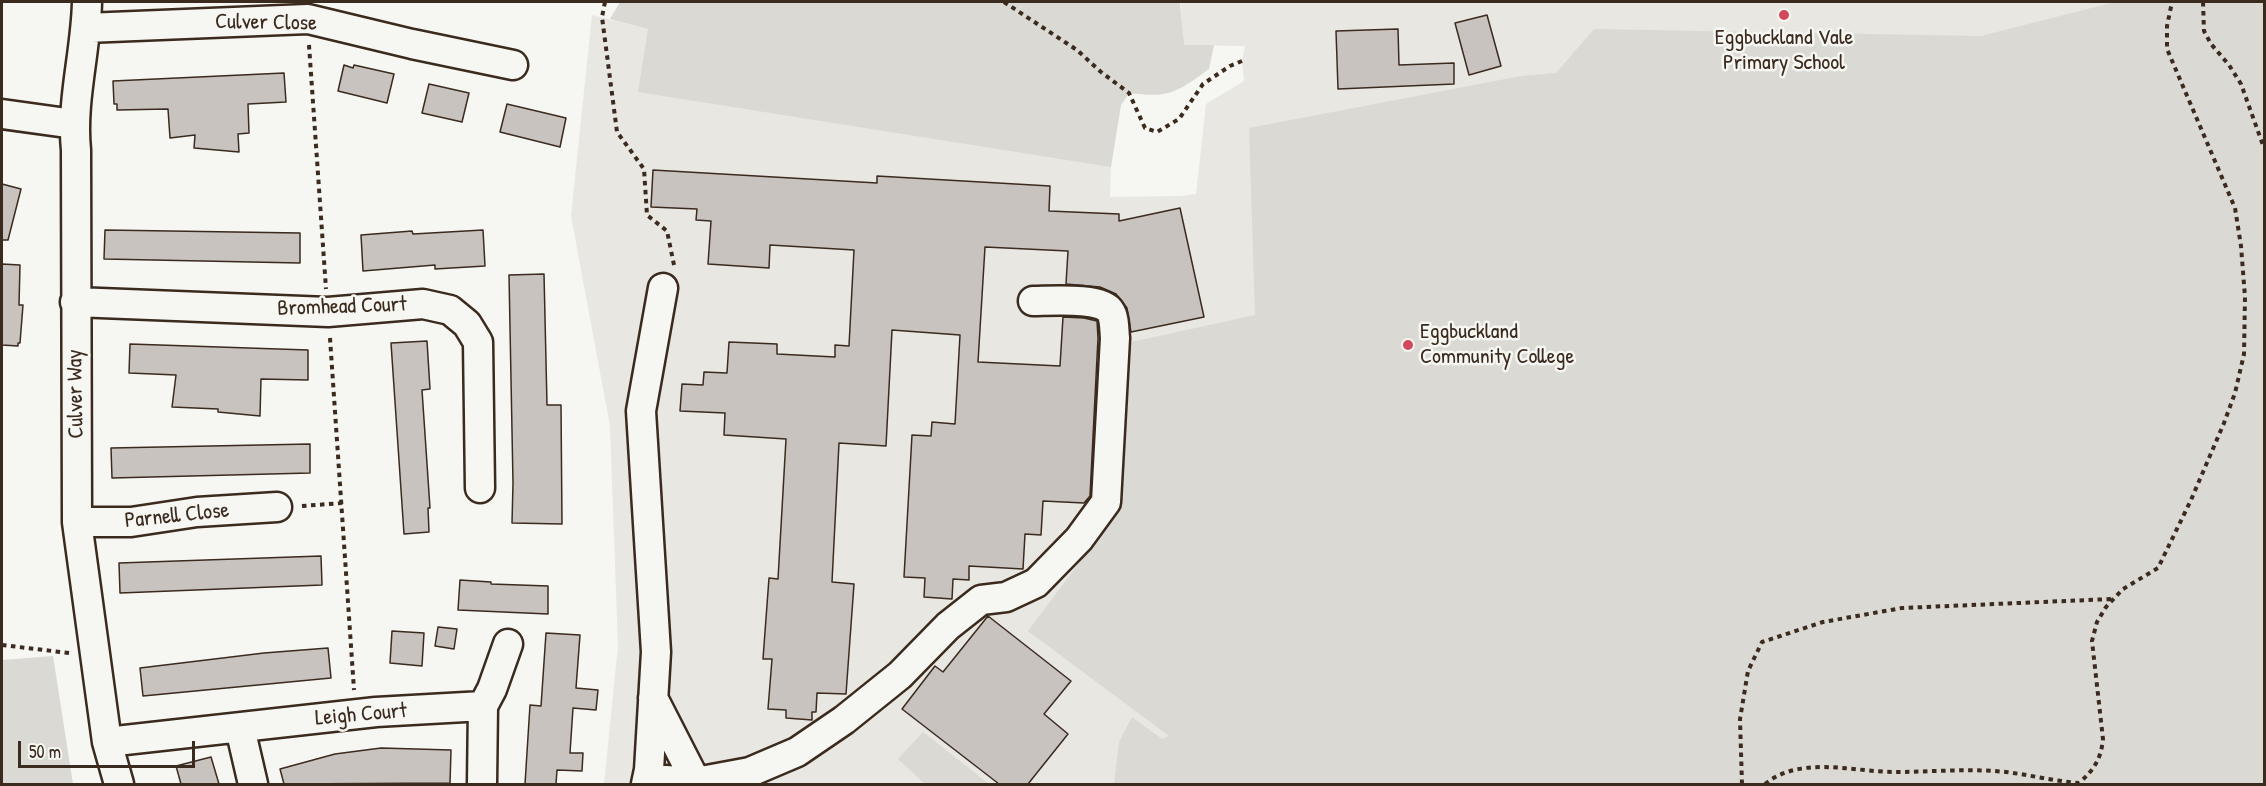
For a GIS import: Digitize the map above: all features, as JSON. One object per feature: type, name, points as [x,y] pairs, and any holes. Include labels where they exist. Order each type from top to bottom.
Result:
[{"type":"street","name":"Culver Close","points":[[87,15],[308,19],[513,65]]},
{"type":"street","name":"Culver Way","points":[[87,15],[74,124],[76,150],[77,522],[107,742],[119,784]]},
{"type":"street","points":[[2,114],[74,124]]},
{"type":"street","points":[[663,288],[641,411],[656,652],[647,784],[665,780],[696,783],[750,772],[797,752],[844,720],[900,675],[948,626],[981,600],[1006,597],[1036,583],[1093,522],[1106,502],[1115,338],[1113,316],[1110,309],[1098,302],[1033,301]]},
{"type":"street","name":"Bromhead Court","points":[[75,302],[328,312],[423,304],[450,310],[467,324],[478,342],[468,456],[480,488]]},
{"type":"street","name":"Parnell Close","points":[[77,522],[131,522],[197,512],[277,507]]},
{"type":"street","points":[[482,784],[483,706],[492,689],[508,644]]},
{"type":"street","points":[[653,698],[696,783]]},
{"type":"street","name":"Leigh Court","points":[[107,742],[356,714],[483,706]]},
{"type":"street","points":[[240,728],[253,784]]},
{"type":"path","points":[[605,2],[602,17],[617,132],[644,169],[647,215],[667,231],[675,271],[663,288]]},
{"type":"path","points":[[1004,2],[1077,50],[1129,93],[1145,128],[1157,132],[1179,119],[1203,84],[1242,61]]},
{"type":"path","points":[[1765,784],[1801,768],[1893,772],[2004,772],[2079,783],[2097,765],[2102,753],[2100,703],[2092,641],[2097,622],[2123,589],[2158,568],[2191,500],[2224,423],[2235,393],[2244,354],[2245,297],[2235,208],[2202,136],[2167,49],[2167,26],[2172,2]]},
{"type":"path","points":[[2203,2],[2204,31],[2211,45],[2229,65],[2241,84],[2265,148]]},
{"type":"path","points":[[308,19],[356,714]]},
{"type":"path","points":[[277,507],[343,503]]},
{"type":"path","points":[[1742,784],[1740,718],[1748,671],[1762,642],[1823,622],[1902,608],[2113,599]]},
{"type":"path","points":[[2,645],[95,657]]},
{"type":"path","points":[[1772,779],[1773,784]]},
{"type":"shaded area","points":[[620,2],[1180,2],[1184,45],[1214,45],[1209,69],[1188,84],[1164,94],[1129,93],[1121,105],[1111,167],[638,92],[648,29],[610,19]]},
{"type":"shaded area","name":"Eggbuckland Community College","points":[[1181,2],[2125,2],[1666,784],[604,784],[618,646],[610,426],[571,216],[592,15],[648,29],[1111,167],[1110,197],[1181,196],[1196,194],[1206,104],[1244,81],[1242,61],[1245,46],[1183,45]]},
{"type":"shaded area","name":"Eggbuckland Community College","points":[[2115,2],[2264,2],[2264,784],[1114,784],[1119,742],[1132,717],[1162,739],[1169,736],[1028,631],[1100,535],[1118,507],[1127,343],[1255,315],[1249,128],[1521,76],[1556,73],[1594,29],[1981,36]]},
{"type":"shaded area","points":[[53,656],[73,784],[2,784],[2,660]]},
{"type":"shaded area","points":[[923,732],[989,784],[925,784],[898,759]]},
{"type":"building","points":[[1487,15],[1501,66],[1469,75],[1455,23]]},
{"type":"building","points":[[1398,29],[1399,65],[1454,63],[1454,84],[1338,89],[1336,31]]},
{"type":"building","points":[[344,65],[394,74],[387,103],[338,91]]},
{"type":"building","points":[[284,73],[286,102],[248,104],[249,133],[238,134],[239,152],[194,148],[195,135],[170,138],[168,109],[117,110],[117,104],[114,104],[113,81]]},
{"type":"building","points":[[429,84],[469,93],[462,122],[422,113]]},
{"type":"building","points":[[507,104],[566,118],[560,147],[500,132]]},
{"type":"building","points":[[653,170],[877,183],[877,176],[1050,186],[1049,211],[1119,214],[1119,221],[1180,208],[1204,317],[1131,332],[1127,308],[1116,294],[1100,287],[1066,284],[1068,251],[985,247],[978,362],[1060,366],[1063,317],[1097,321],[1090,496],[1084,503],[1043,501],[1041,535],[1025,534],[1023,569],[969,566],[969,580],[953,579],[952,599],[924,597],[925,578],[904,577],[912,435],[931,436],[932,422],[955,424],[960,335],[892,330],[886,446],[839,443],[832,582],[854,584],[846,694],[817,693],[816,712],[812,712],[812,720],[786,718],[786,710],[768,709],[772,659],[763,659],[769,578],[778,579],[786,439],[724,435],[725,413],[680,411],[682,384],[703,385],[704,372],[727,373],[729,342],[777,344],[777,354],[835,357],[835,345],[849,346],[854,250],[770,245],[769,268],[708,264],[711,221],[696,220],[697,209],[651,207]]},
{"type":"building","points":[[2,184],[21,189],[8,240],[2,240]]},
{"type":"building","points":[[105,230],[300,233],[300,263],[104,259]]},
{"type":"building","points":[[483,230],[485,266],[435,269],[435,265],[363,271],[361,235],[412,231],[413,234]]},
{"type":"building","points":[[2,264],[20,265],[19,305],[23,305],[18,346],[2,345]]},
{"type":"building","points":[[544,274],[547,405],[561,405],[562,524],[512,523],[509,275]]},
{"type":"building","points":[[427,341],[430,389],[422,390],[430,508],[428,508],[429,532],[404,534],[391,343]]},
{"type":"building","points":[[130,344],[308,350],[308,380],[261,379],[260,416],[218,412],[218,409],[172,407],[176,375],[129,373]]},
{"type":"building","points":[[310,444],[310,473],[112,478],[111,448]]},
{"type":"building","points":[[321,556],[322,585],[120,593],[119,563]]},
{"type":"building","points":[[460,580],[491,582],[491,584],[548,586],[548,614],[458,610]]},
{"type":"building","points":[[988,616],[1071,681],[1044,714],[1068,734],[1028,784],[999,784],[902,709],[935,666],[943,672]]},
{"type":"building","points":[[438,627],[457,629],[454,649],[435,646]]},
{"type":"building","points":[[392,631],[424,633],[422,666],[390,663]]},
{"type":"building","points":[[546,633],[580,635],[576,688],[598,690],[596,710],[573,708],[570,753],[583,753],[582,771],[557,770],[556,784],[525,784],[530,705],[541,706]]},
{"type":"building","points":[[328,648],[331,678],[143,696],[140,668]]},
{"type":"building","points":[[381,748],[451,750],[450,783],[284,784],[280,769],[335,754]]},
{"type":"building","points":[[211,757],[219,784],[181,784],[176,766]]},
{"type":"place","name":"Eggbuckland Vale Primary School","points":[[1784,15]]},
{"type":"place","name":"Eggbuckland Community College","points":[[1408,345]]}]
